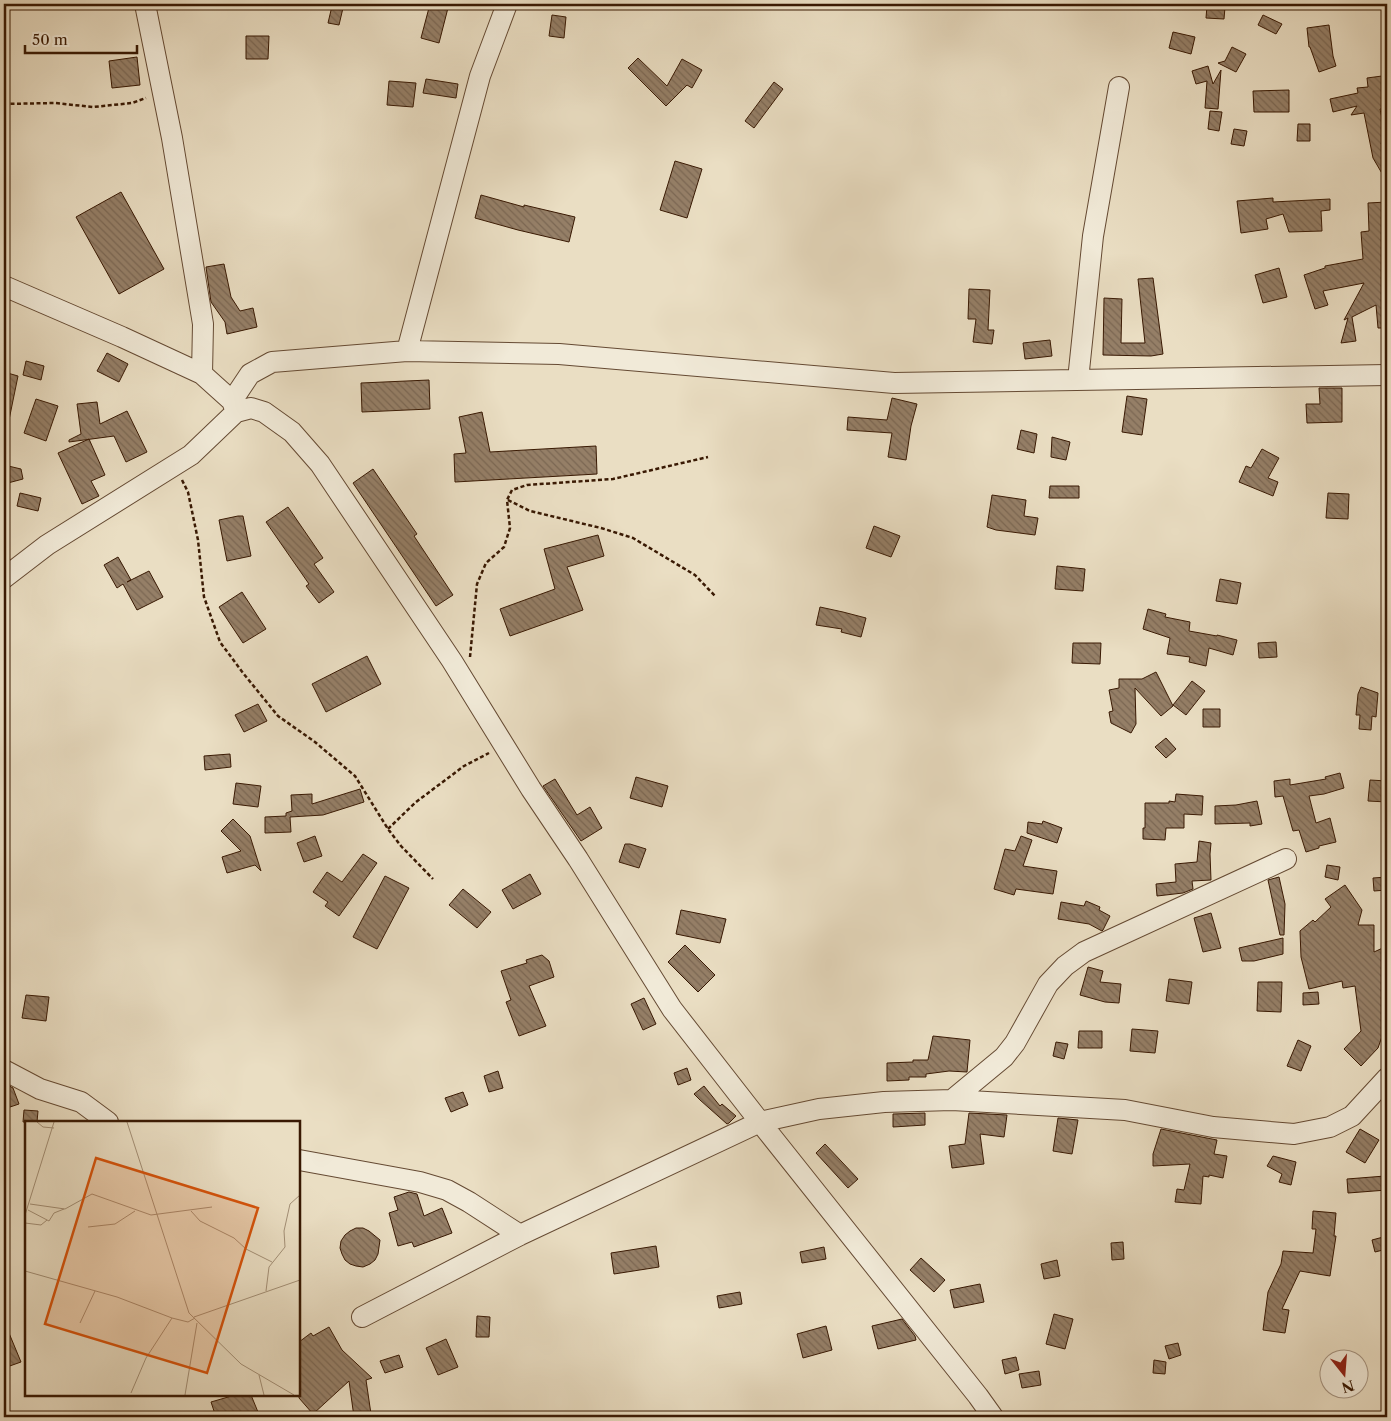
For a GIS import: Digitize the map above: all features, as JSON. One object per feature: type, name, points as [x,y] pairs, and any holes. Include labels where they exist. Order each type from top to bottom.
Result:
[{"type":"street","points":[[145,4],[163,92],[203,324],[202,374]]},
{"type":"street","points":[[407,351],[480,76],[506,4]]},
{"type":"street","points":[[1078,380],[1093,236],[1119,87]]},
{"type":"street","points":[[4,286],[202,374],[234,407],[251,408],[264,412],[292,432],[320,464],[465,682],[672,1009],[993,1417]]},
{"type":"street","points":[[4,578],[47,545],[191,455],[234,407],[250,374],[272,362],[407,351],[559,354],[894,382],[1387,376]]},
{"type":"street","points":[[952,1100],[1004,1057],[1048,984],[1065,966],[1084,952],[1286,859]]},
{"type":"street","points":[[4,1070],[40,1089],[81,1102],[107,1121]]},
{"type":"street","points":[[362,1317],[520,1235],[760,1122],[819,1109],[884,1102],[952,1100],[1125,1110],[1213,1127],[1294,1134],[1330,1127],[1352,1116],[1387,1078]]},
{"type":"street","points":[[300,1160],[420,1182],[447,1190],[520,1235]]},
{"type":"path","points":[[4,104],[55,103],[93,107],[132,103],[163,92]]},
{"type":"path","points":[[465,682],[472,650],[477,584],[486,563],[504,547],[510,528],[507,500],[512,490],[527,484],[613,478],[708,457]]},
{"type":"path","points":[[174,466],[188,492],[198,540],[204,597],[220,642],[278,716],[315,742],[355,776],[388,829],[401,846],[433,879]]},
{"type":"path","points":[[507,500],[530,511],[632,538],[695,575],[716,597]]},
{"type":"path","points":[[388,829],[416,802],[464,766],[504,745]]},
{"type":"building","points":[[430,4],[449,4],[439,43],[421,38]]},
{"type":"building","points":[[332,6],[343,8],[339,25],[328,23]]},
{"type":"building","points":[[1207,6],[1225,7],[1224,19],[1206,18]]},
{"type":"building","points":[[552,15],[566,17],[564,38],[549,36]]},
{"type":"building","points":[[1263,15],[1282,24],[1276,34],[1258,25]]},
{"type":"building","points":[[1329,25],[1336,66],[1319,72],[1309,47],[1307,28]]},
{"type":"building","points":[[1173,32],[1195,37],[1191,54],[1169,48]]},
{"type":"building","points":[[246,36],[269,36],[268,59],[246,59]]},
{"type":"building","points":[[1232,47],[1246,54],[1236,72],[1218,63],[1225,61]]},
{"type":"building","points":[[137,57],[140,85],[112,88],[109,61]]},
{"type":"building","points":[[638,58],[667,86],[682,59],[702,70],[692,88],[687,85],[666,106],[628,68]]},
{"type":"building","points":[[1208,66],[1213,84],[1221,70],[1218,109],[1205,108],[1207,81],[1196,84],[1192,71]]},
{"type":"building","points":[[1382,76],[1382,80],[1387,79],[1387,109],[1380,109],[1387,142],[1381,143],[1387,154],[1387,182],[1373,158],[1364,113],[1351,115],[1357,106],[1333,112],[1330,99],[1358,93],[1357,88],[1368,87],[1367,78]]},
{"type":"building","points":[[426,79],[458,84],[456,98],[423,93]]},
{"type":"building","points":[[389,81],[416,83],[413,107],[387,105]]},
{"type":"building","points":[[774,82],[783,89],[754,128],[745,121]]},
{"type":"building","points":[[1289,90],[1289,112],[1254,112],[1253,91]]},
{"type":"building","points":[[1210,111],[1222,112],[1219,131],[1208,129]]},
{"type":"building","points":[[1298,124],[1310,124],[1310,141],[1297,141]]},
{"type":"building","points":[[1234,129],[1247,131],[1244,146],[1231,144]]},
{"type":"building","points":[[675,161],[702,169],[687,218],[660,210]]},
{"type":"building","points":[[121,192],[164,269],[119,294],[76,217]]},
{"type":"building","points":[[481,195],[524,207],[524,205],[575,217],[569,242],[475,218]]},
{"type":"building","points":[[1273,198],[1273,202],[1330,199],[1330,210],[1321,211],[1322,231],[1289,232],[1283,214],[1266,219],[1268,229],[1241,233],[1237,201]]},
{"type":"building","points":[[1387,202],[1387,328],[1378,328],[1376,305],[1352,317],[1356,341],[1341,343],[1348,318],[1344,320],[1364,283],[1323,291],[1328,305],[1315,309],[1304,275],[1325,268],[1325,266],[1363,259],[1361,232],[1369,231],[1368,203]]},
{"type":"building","points":[[224,264],[231,297],[240,311],[253,308],[257,327],[227,334],[225,322],[211,302],[206,267]]},
{"type":"building","points":[[1279,268],[1287,297],[1263,303],[1255,275]]},
{"type":"building","points":[[1153,278],[1163,354],[1151,356],[1103,355],[1104,298],[1122,299],[1121,343],[1145,343],[1138,279]]},
{"type":"building","points":[[969,289],[990,290],[988,330],[994,330],[992,344],[973,342],[976,319],[968,319]]},
{"type":"building","points":[[1050,340],[1052,356],[1025,359],[1023,343]]},
{"type":"building","points":[[107,353],[128,364],[119,382],[97,371]]},
{"type":"building","points":[[26,361],[44,366],[41,380],[23,375]]},
{"type":"building","points":[[4,372],[18,376],[9,420],[4,419]]},
{"type":"building","points":[[429,380],[430,409],[362,412],[361,383]]},
{"type":"building","points":[[1319,388],[1342,388],[1342,422],[1307,423],[1306,404],[1320,404]]},
{"type":"building","points":[[1127,396],[1147,399],[1142,435],[1122,432]]},
{"type":"building","points":[[892,398],[917,404],[911,426],[906,460],[888,457],[892,433],[847,430],[848,417],[887,420]]},
{"type":"building","points":[[36,399],[58,406],[46,441],[24,433]]},
{"type":"building","points":[[97,402],[100,424],[127,411],[147,452],[126,462],[114,436],[69,442],[69,440],[81,434],[77,404]]},
{"type":"building","points":[[482,412],[490,452],[596,446],[597,474],[455,482],[454,454],[466,453],[459,417]]},
{"type":"building","points":[[1021,430],[1037,434],[1034,453],[1017,449]]},
{"type":"building","points":[[1052,437],[1070,442],[1066,460],[1051,457]]},
{"type":"building","points":[[89,439],[105,475],[91,481],[99,496],[82,504],[58,453]]},
{"type":"building","points":[[1262,449],[1279,458],[1268,478],[1278,482],[1273,496],[1239,482],[1246,466],[1251,468]]},
{"type":"building","points":[[4,465],[21,469],[23,479],[4,484]]},
{"type":"building","points":[[373,469],[417,534],[414,536],[453,595],[436,606],[353,483]]},
{"type":"building","points":[[1050,486],[1079,486],[1079,498],[1049,498]]},
{"type":"building","points":[[20,493],[41,498],[38,511],[17,506]]},
{"type":"building","points":[[1328,493],[1349,494],[1348,519],[1326,518]]},
{"type":"building","points":[[992,495],[1026,500],[1024,516],[1038,518],[1035,535],[987,527]]},
{"type":"building","points":[[288,507],[323,558],[314,564],[334,592],[319,603],[306,586],[309,584],[266,522]]},
{"type":"building","points":[[243,516],[251,556],[227,561],[219,520]]},
{"type":"building","points":[[874,526],[900,536],[891,557],[866,548]]},
{"type":"building","points":[[598,535],[604,556],[567,567],[583,610],[510,636],[500,609],[555,589],[544,549]]},
{"type":"building","points":[[118,557],[131,580],[149,571],[163,597],[137,610],[123,584],[117,588],[104,565]]},
{"type":"building","points":[[1057,566],[1085,569],[1083,591],[1055,589]]},
{"type":"building","points":[[1220,579],[1241,583],[1237,604],[1216,601]]},
{"type":"building","points":[[242,592],[266,629],[243,643],[219,607]]},
{"type":"building","points":[[820,607],[866,618],[861,637],[841,632],[842,629],[816,625]]},
{"type":"building","points":[[1148,609],[1166,614],[1165,617],[1190,622],[1189,631],[1237,640],[1233,655],[1209,648],[1206,666],[1189,662],[1190,657],[1167,654],[1170,638],[1143,629]]},
{"type":"building","points":[[1276,642],[1277,657],[1259,658],[1258,643]]},
{"type":"building","points":[[1073,643],[1101,643],[1100,664],[1072,663]]},
{"type":"building","points":[[367,656],[381,684],[326,712],[312,684]]},
{"type":"building","points":[[1156,672],[1173,706],[1161,716],[1135,688],[1136,724],[1131,733],[1111,723],[1109,712],[1113,711],[1109,690],[1119,688],[1119,679],[1142,679]]},
{"type":"building","points":[[1192,681],[1205,691],[1186,715],[1173,705]]},
{"type":"building","points":[[1361,687],[1378,693],[1376,717],[1372,716],[1371,730],[1359,729],[1360,715],[1356,715],[1358,694]]},
{"type":"building","points":[[258,704],[267,721],[244,732],[235,715]]},
{"type":"building","points":[[1203,709],[1220,709],[1220,727],[1203,727]]},
{"type":"building","points":[[1166,738],[1176,749],[1166,758],[1155,747]]},
{"type":"building","points":[[230,754],[231,767],[205,770],[204,756]]},
{"type":"building","points":[[1340,773],[1344,788],[1309,796],[1316,823],[1330,818],[1336,842],[1319,846],[1319,848],[1306,852],[1299,830],[1293,831],[1283,796],[1275,797],[1274,781],[1290,779],[1290,785],[1326,779],[1325,777]]},
{"type":"building","points":[[636,777],[668,786],[662,807],[630,798]]},
{"type":"building","points":[[555,779],[577,815],[590,807],[602,828],[581,841],[543,786]]},
{"type":"building","points":[[1370,780],[1387,781],[1387,802],[1368,801]]},
{"type":"building","points":[[236,783],[261,786],[258,807],[233,804]]},
{"type":"building","points":[[360,789],[364,802],[323,815],[290,817],[291,832],[265,833],[265,817],[286,816],[286,813],[292,811],[291,795],[312,794],[312,804]]},
{"type":"building","points":[[1176,794],[1203,796],[1202,815],[1184,814],[1184,828],[1166,828],[1165,840],[1143,839],[1145,803],[1175,802]]},
{"type":"building","points":[[1257,801],[1262,824],[1250,826],[1250,823],[1215,824],[1215,806]]},
{"type":"building","points":[[233,819],[250,836],[261,871],[255,865],[227,873],[222,857],[241,851],[221,831]]},
{"type":"building","points":[[1043,821],[1062,828],[1057,843],[1027,833],[1028,822],[1042,824]]},
{"type":"building","points":[[315,836],[322,856],[304,862],[297,843]]},
{"type":"building","points":[[1021,836],[1032,840],[1023,866],[1057,871],[1053,894],[1016,889],[1014,895],[994,889],[1005,849],[1015,851]]},
{"type":"building","points":[[1199,841],[1211,843],[1211,880],[1192,881],[1193,889],[1183,893],[1157,896],[1156,884],[1176,882],[1175,864],[1197,862]]},
{"type":"building","points":[[625,844],[646,849],[639,868],[619,862]]},
{"type":"building","points":[[363,854],[377,863],[339,916],[325,906],[328,902],[313,892],[327,872],[342,882]]},
{"type":"building","points":[[1327,865],[1340,867],[1338,880],[1325,877]]},
{"type":"building","points":[[530,874],[541,894],[513,909],[502,890]]},
{"type":"building","points":[[385,876],[409,888],[377,949],[353,937]]},
{"type":"building","points":[[1279,877],[1285,904],[1284,935],[1280,935],[1268,880]]},
{"type":"building","points":[[1387,877],[1387,890],[1374,891],[1373,878]]},
{"type":"building","points":[[1345,885],[1362,910],[1358,925],[1374,925],[1374,952],[1387,946],[1387,960],[1383,962],[1387,975],[1387,1022],[1378,1048],[1361,1066],[1344,1049],[1361,1031],[1355,986],[1343,988],[1342,981],[1309,989],[1301,957],[1300,931],[1313,920],[1315,922],[1331,907],[1325,899]]},
{"type":"building","points":[[463,889],[491,912],[477,928],[449,905]]},
{"type":"building","points":[[1086,901],[1100,907],[1099,910],[1110,916],[1102,931],[1089,924],[1058,919],[1061,902],[1084,906]]},
{"type":"building","points":[[681,910],[726,919],[720,943],[676,934]]},
{"type":"building","points":[[1211,913],[1221,948],[1203,952],[1194,918]]},
{"type":"building","points":[[1283,938],[1283,954],[1254,961],[1242,961],[1239,948]]},
{"type":"building","points":[[685,945],[715,975],[698,992],[668,962]]},
{"type":"building","points":[[542,955],[549,961],[554,977],[529,986],[546,1026],[519,1036],[506,1002],[511,1000],[501,971],[527,963],[526,960]]},
{"type":"building","points":[[1088,967],[1103,971],[1100,982],[1121,984],[1119,1003],[1105,1002],[1080,995]]},
{"type":"building","points":[[1169,979],[1192,982],[1189,1004],[1166,1001]]},
{"type":"building","points":[[1258,982],[1282,982],[1281,1012],[1257,1011]]},
{"type":"building","points":[[1318,992],[1319,1004],[1303,1005],[1303,993]]},
{"type":"building","points":[[26,995],[49,997],[46,1021],[22,1018]]},
{"type":"building","points":[[644,998],[656,1024],[643,1030],[631,1004]]},
{"type":"building","points":[[1132,1029],[1158,1031],[1155,1053],[1130,1051]]},
{"type":"building","points":[[1079,1031],[1102,1031],[1102,1048],[1078,1048]]},
{"type":"building","points":[[933,1036],[970,1040],[967,1072],[949,1071],[926,1074],[926,1077],[909,1077],[909,1080],[887,1081],[887,1063],[928,1060]]},
{"type":"building","points":[[1298,1040],[1311,1046],[1301,1071],[1287,1066]]},
{"type":"building","points":[[1056,1042],[1068,1044],[1064,1059],[1053,1056]]},
{"type":"building","points":[[687,1068],[691,1080],[678,1085],[674,1073]]},
{"type":"building","points":[[498,1071],[503,1088],[489,1092],[484,1076]]},
{"type":"building","points":[[4,1083],[13,1088],[19,1104],[4,1109]]},
{"type":"building","points":[[704,1086],[720,1106],[722,1104],[736,1116],[729,1123],[727,1124],[694,1094]]},
{"type":"building","points":[[463,1092],[468,1105],[451,1112],[445,1098]]},
{"type":"building","points":[[24,1110],[38,1111],[37,1121],[23,1122]]},
{"type":"building","points":[[925,1113],[925,1125],[893,1127],[893,1114]]},
{"type":"building","points":[[969,1113],[1007,1115],[1004,1137],[980,1134],[984,1164],[952,1168],[949,1146],[965,1144]]},
{"type":"building","points":[[1058,1118],[1078,1120],[1072,1154],[1053,1151]]},
{"type":"building","points":[[1161,1129],[1217,1140],[1214,1154],[1227,1156],[1223,1178],[1209,1175],[1209,1177],[1203,1176],[1201,1204],[1175,1202],[1177,1189],[1184,1190],[1190,1164],[1153,1166],[1153,1154]]},
{"type":"building","points":[[1360,1129],[1379,1140],[1365,1163],[1346,1152]]},
{"type":"building","points":[[825,1144],[858,1179],[848,1188],[816,1153]]},
{"type":"building","points":[[1273,1156],[1296,1162],[1291,1185],[1279,1182],[1282,1174],[1267,1166]]},
{"type":"building","points":[[1385,1176],[1387,1190],[1348,1193],[1347,1179]]},
{"type":"building","points":[[409,1192],[417,1194],[424,1216],[442,1208],[452,1233],[414,1247],[412,1242],[398,1246],[389,1213],[398,1210],[394,1197]]},
{"type":"building","points":[[1313,1211],[1336,1213],[1334,1236],[1336,1236],[1330,1276],[1300,1271],[1282,1309],[1289,1310],[1285,1333],[1263,1330],[1268,1292],[1281,1264],[1283,1251],[1313,1253],[1316,1229],[1312,1229]]},
{"type":"building","points":[[356,1228],[363,1228],[369,1231],[380,1240],[375,1260],[363,1267],[350,1264],[345,1260],[340,1248],[341,1241],[345,1235]]},
{"type":"building","points":[[1387,1236],[1387,1249],[1375,1252],[1372,1240]]},
{"type":"building","points":[[1123,1242],[1124,1259],[1112,1260],[1111,1243]]},
{"type":"building","points":[[656,1246],[659,1267],[614,1274],[611,1253]]},
{"type":"building","points":[[824,1247],[826,1259],[802,1263],[800,1252]]},
{"type":"building","points":[[921,1258],[945,1280],[934,1292],[910,1270]]},
{"type":"building","points":[[1057,1260],[1060,1276],[1044,1279],[1041,1264]]},
{"type":"building","points":[[980,1284],[984,1302],[954,1308],[950,1290]]},
{"type":"building","points":[[740,1292],[742,1304],[719,1308],[717,1296]]},
{"type":"building","points":[[1054,1314],[1073,1319],[1065,1349],[1046,1344]]},
{"type":"building","points":[[477,1316],[490,1317],[489,1337],[476,1337]]},
{"type":"building","points":[[902,1319],[916,1340],[878,1349],[872,1326]]},
{"type":"building","points":[[4,1321],[21,1362],[4,1368]]},
{"type":"building","points":[[826,1326],[832,1350],[803,1358],[797,1334]]},
{"type":"building","points":[[329,1327],[342,1350],[372,1378],[366,1380],[371,1414],[354,1417],[349,1381],[313,1414],[299,1398],[300,1341],[311,1333],[313,1336]]},
{"type":"building","points":[[446,1339],[458,1367],[438,1375],[426,1348]]},
{"type":"building","points":[[1178,1343],[1181,1355],[1169,1359],[1165,1346]]},
{"type":"building","points":[[399,1355],[403,1367],[385,1373],[380,1361]]},
{"type":"building","points":[[1016,1357],[1019,1370],[1005,1374],[1002,1360]]},
{"type":"building","points":[[1154,1360],[1166,1362],[1165,1374],[1153,1373]]},
{"type":"building","points":[[1039,1371],[1041,1385],[1022,1388],[1019,1374]]},
{"type":"building","points":[[232,1396],[251,1396],[260,1417],[216,1417],[211,1402]]}]
